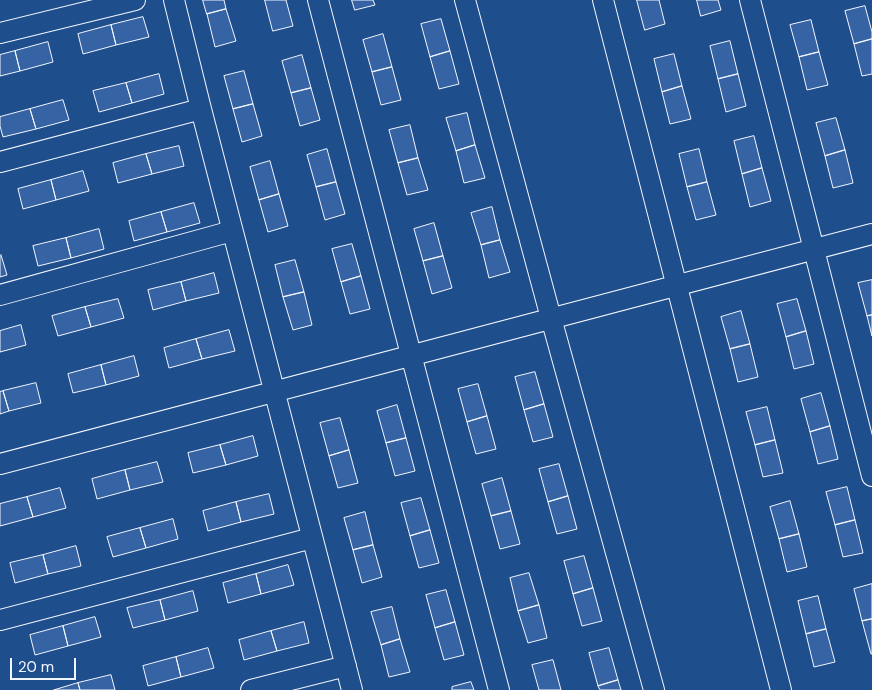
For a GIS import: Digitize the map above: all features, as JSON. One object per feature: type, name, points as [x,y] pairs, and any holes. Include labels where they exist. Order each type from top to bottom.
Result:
[{"type":"street","points":[[0,33],[134,0]]},
{"type":"street","points":[[174,0],[232,231],[352,690]]},
{"type":"street","points":[[318,0],[499,690]]},
{"type":"street","points":[[465,0],[654,690]]},
{"type":"street","points":[[603,0],[781,690]]},
{"type":"street","points":[[750,0],[872,476]]},
{"type":"street","points":[[0,162],[201,109]]},
{"type":"street","points":[[0,295],[232,231]]},
{"type":"street","points":[[0,464],[872,234]]},
{"type":"street","points":[[0,620],[312,538]]},
{"type":"street","points":[[251,690],[346,666]]},
{"type":"building","points":[[203,0],[224,0],[226,9],[207,14]]},
{"type":"building","points":[[265,0],[286,0],[293,26],[273,31]]},
{"type":"building","points":[[352,0],[373,0],[375,5],[355,10]]},
{"type":"building","points":[[637,0],[659,0],[665,24],[645,30]]},
{"type":"building","points":[[697,0],[718,0],[721,10],[701,16]]},
{"type":"building","points":[[865,6],[872,39],[854,44],[845,11]]},
{"type":"building","points":[[226,9],[236,41],[215,47],[207,14]]},
{"type":"building","points":[[143,17],[149,37],[116,45],[111,25]]},
{"type":"building","points":[[441,19],[450,51],[430,57],[421,24]]},
{"type":"building","points":[[811,20],[819,52],[799,57],[790,25]]},
{"type":"building","points":[[111,25],[116,45],[83,54],[78,34]]},
{"type":"building","points":[[383,34],[392,67],[372,72],[363,40]]},
{"type":"building","points":[[872,39],[872,74],[862,76],[854,44]]},
{"type":"building","points":[[730,41],[738,74],[718,79],[710,46]]},
{"type":"building","points":[[48,42],[53,62],[20,71],[15,51]]},
{"type":"building","points":[[15,51],[20,71],[0,76],[0,55]]},
{"type":"building","points":[[450,51],[459,84],[439,89],[430,57]]},
{"type":"building","points":[[819,52],[828,85],[807,90],[799,57]]},
{"type":"building","points":[[674,54],[682,86],[662,92],[654,59]]},
{"type":"building","points":[[302,55],[311,88],[291,93],[282,61]]},
{"type":"building","points":[[392,67],[401,100],[381,105],[372,72]]},
{"type":"building","points":[[244,71],[253,104],[233,109],[224,76]]},
{"type":"building","points":[[159,74],[164,94],[132,103],[126,83]]},
{"type":"building","points":[[738,74],[746,106],[726,112],[718,79]]},
{"type":"building","points":[[126,83],[132,103],[99,112],[93,91]]},
{"type":"building","points":[[682,86],[691,119],[670,124],[662,92]]},
{"type":"building","points":[[311,88],[320,120],[300,126],[291,93]]},
{"type":"building","points":[[63,100],[69,120],[36,129],[30,109]]},
{"type":"building","points":[[253,104],[262,136],[242,142],[233,109]]},
{"type":"building","points":[[30,109],[36,129],[3,137],[0,117]]},
{"type":"building","points":[[467,113],[475,145],[456,151],[446,118]]},
{"type":"building","points":[[836,118],[845,150],[825,156],[816,123]]},
{"type":"building","points":[[410,125],[418,158],[398,163],[389,130]]},
{"type":"building","points":[[754,136],[762,168],[742,174],[734,141]]},
{"type":"building","points":[[475,145],[485,178],[464,183],[456,151]]},
{"type":"building","points":[[179,146],[184,166],[152,174],[146,154]]},
{"type":"building","points":[[327,149],[336,182],[316,187],[307,155]]},
{"type":"building","points":[[699,149],[707,182],[687,187],[679,154]]},
{"type":"building","points":[[845,150],[853,183],[833,188],[825,156]]},
{"type":"building","points":[[146,154],[152,174],[118,183],[113,163]]},
{"type":"building","points":[[418,158],[428,190],[407,195],[398,163]]},
{"type":"building","points":[[270,161],[279,194],[259,200],[250,167]]},
{"type":"building","points":[[762,168],[771,201],[750,207],[742,174]]},
{"type":"building","points":[[83,171],[89,191],[56,200],[51,180]]},
{"type":"building","points":[[51,180],[56,200],[23,209],[18,189]]},
{"type":"building","points":[[336,182],[345,214],[325,220],[316,187]]},
{"type":"building","points":[[707,182],[716,215],[696,220],[687,187]]},
{"type":"building","points":[[279,194],[288,226],[268,232],[259,200]]},
{"type":"building","points":[[194,203],[200,223],[167,232],[161,212]]},
{"type":"building","points":[[492,207],[500,240],[481,245],[471,213]]},
{"type":"building","points":[[161,212],[167,232],[134,241],[129,221]]},
{"type":"building","points":[[434,223],[443,256],[423,261],[414,229]]},
{"type":"building","points":[[99,229],[104,249],[71,258],[66,238]]},
{"type":"building","points":[[66,238],[71,258],[38,266],[33,246]]},
{"type":"building","points":[[500,240],[510,272],[489,278],[481,245]]},
{"type":"building","points":[[352,244],[361,276],[341,282],[332,249]]},
{"type":"building","points":[[0,256],[7,275],[0,277]]},
{"type":"building","points":[[443,256],[452,288],[432,294],[423,261]]},
{"type":"building","points":[[295,260],[304,292],[283,297],[275,265]]},
{"type":"building","points":[[214,273],[219,293],[186,301],[181,282]]},
{"type":"building","points":[[361,276],[370,309],[350,314],[341,282]]},
{"type":"building","points":[[872,280],[872,315],[867,316],[858,283]]},
{"type":"building","points":[[181,282],[186,301],[153,310],[148,290]]},
{"type":"building","points":[[304,292],[312,325],[293,330],[283,297]]},
{"type":"building","points":[[118,299],[124,318],[91,327],[85,307]]},
{"type":"building","points":[[797,299],[806,331],[786,337],[777,304]]},
{"type":"building","points":[[85,307],[91,327],[58,336],[52,316]]},
{"type":"building","points":[[741,311],[750,344],[730,349],[721,317]]},
{"type":"building","points":[[872,315],[872,336],[867,316]]},
{"type":"building","points":[[21,325],[26,345],[0,352],[0,331]]},
{"type":"building","points":[[229,330],[235,351],[202,359],[196,339]]},
{"type":"building","points":[[806,331],[814,364],[794,369],[786,337]]},
{"type":"building","points":[[196,339],[202,359],[169,368],[164,348]]},
{"type":"building","points":[[750,344],[758,377],[738,382],[730,349]]},
{"type":"building","points":[[134,356],[139,376],[106,385],[101,365]]},
{"type":"building","points":[[101,365],[106,385],[73,393],[68,374]]},
{"type":"building","points":[[535,372],[544,404],[524,410],[515,377]]},
{"type":"building","points":[[36,383],[41,403],[9,411],[3,391]]},
{"type":"building","points":[[478,384],[487,416],[467,422],[458,389]]},
{"type":"building","points":[[3,391],[9,411],[0,414],[0,392]]},
{"type":"building","points":[[821,393],[830,426],[810,432],[801,399]]},
{"type":"building","points":[[544,404],[553,437],[533,442],[524,410]]},
{"type":"building","points":[[397,405],[406,438],[386,443],[377,411]]},
{"type":"building","points":[[767,407],[775,440],[755,445],[746,412]]},
{"type":"building","points":[[487,416],[496,449],[476,454],[467,422]]},
{"type":"building","points":[[340,418],[349,450],[329,456],[320,423]]},
{"type":"building","points":[[830,426],[838,459],[818,464],[810,432]]},
{"type":"building","points":[[253,436],[258,456],[226,465],[220,445]]},
{"type":"building","points":[[406,438],[415,471],[395,476],[386,443]]},
{"type":"building","points":[[775,440],[783,473],[763,477],[755,445]]},
{"type":"building","points":[[220,445],[226,465],[193,473],[188,453]]},
{"type":"building","points":[[349,450],[358,483],[338,488],[329,456]]},
{"type":"building","points":[[157,462],[163,482],[130,490],[125,470]]},
{"type":"building","points":[[559,464],[568,496],[548,502],[539,469]]},
{"type":"building","points":[[125,470],[130,490],[97,499],[92,479]]},
{"type":"building","points":[[502,478],[511,511],[491,516],[482,484]]},
{"type":"building","points":[[847,487],[855,520],[835,525],[826,492]]},
{"type":"building","points":[[60,488],[66,508],[33,517],[27,497]]},
{"type":"building","points":[[269,494],[274,514],[241,522],[236,502]]},
{"type":"building","points":[[568,496],[577,529],[557,534],[548,502]]},
{"type":"building","points":[[27,497],[33,517],[0,526],[0,504]]},
{"type":"building","points":[[421,498],[430,530],[410,536],[401,503]]},
{"type":"building","points":[[790,501],[799,534],[779,539],[770,507]]},
{"type":"building","points":[[236,502],[241,522],[208,531],[203,511]]},
{"type":"building","points":[[511,511],[520,544],[500,549],[491,516]]},
{"type":"building","points":[[365,512],[373,545],[353,550],[344,518]]},
{"type":"building","points":[[173,519],[178,539],[146,548],[140,528]]},
{"type":"building","points":[[855,520],[863,553],[843,557],[835,525]]},
{"type":"building","points":[[140,528],[146,548],[113,557],[107,537]]},
{"type":"building","points":[[430,530],[439,563],[419,568],[410,536]]},
{"type":"building","points":[[799,534],[807,567],[787,572],[779,539]]},
{"type":"building","points":[[373,545],[382,577],[362,583],[353,550]]},
{"type":"building","points":[[76,546],[81,566],[48,574],[43,555]]},
{"type":"building","points":[[43,555],[48,574],[15,583],[10,563]]},
{"type":"building","points":[[584,556],[593,588],[573,594],[564,561]]},
{"type":"building","points":[[288,565],[294,585],[261,594],[256,574]]},
{"type":"building","points":[[529,573],[539,605],[518,611],[510,578]]},
{"type":"building","points":[[256,574],[261,594],[228,603],[223,583]]},
{"type":"building","points":[[872,584],[872,619],[862,621],[854,589]]},
{"type":"building","points":[[593,588],[602,621],[582,626],[573,594]]},
{"type":"building","points":[[446,590],[455,622],[435,628],[426,595]]},
{"type":"building","points":[[193,591],[198,611],[165,620],[160,600]]},
{"type":"building","points":[[818,596],[826,629],[806,634],[798,601]]},
{"type":"building","points":[[160,600],[165,620],[133,628],[127,608]]},
{"type":"building","points":[[539,605],[547,638],[528,643],[518,611]]},
{"type":"building","points":[[392,607],[400,639],[381,645],[371,612]]},
{"type":"building","points":[[95,617],[101,637],[68,646],[63,626]]},
{"type":"building","points":[[872,619],[872,654],[871,654],[862,621]]},
{"type":"building","points":[[304,622],[309,643],[277,651],[271,631]]},
{"type":"building","points":[[455,622],[464,655],[444,660],[435,628]]},
{"type":"building","points":[[63,626],[68,646],[35,655],[30,635]]},
{"type":"building","points":[[826,629],[835,662],[814,667],[806,634]]},
{"type":"building","points":[[271,631],[277,651],[244,660],[239,640]]},
{"type":"building","points":[[400,639],[410,672],[389,677],[381,645]]},
{"type":"building","points":[[208,648],[214,668],[181,677],[176,657]]},
{"type":"building","points":[[609,648],[618,680],[598,686],[589,653]]},
{"type":"building","points":[[176,657],[181,677],[148,686],[143,666]]},
{"type":"building","points":[[553,660],[561,690],[539,690],[532,665]]},
{"type":"building","points":[[111,675],[115,690],[80,690],[78,683]]},
{"type":"building","points":[[618,680],[621,690],[600,690],[598,686]]},
{"type":"building","points":[[471,682],[474,690],[452,690],[452,687]]},
{"type":"building","points":[[78,683],[80,690],[54,690]]}]
